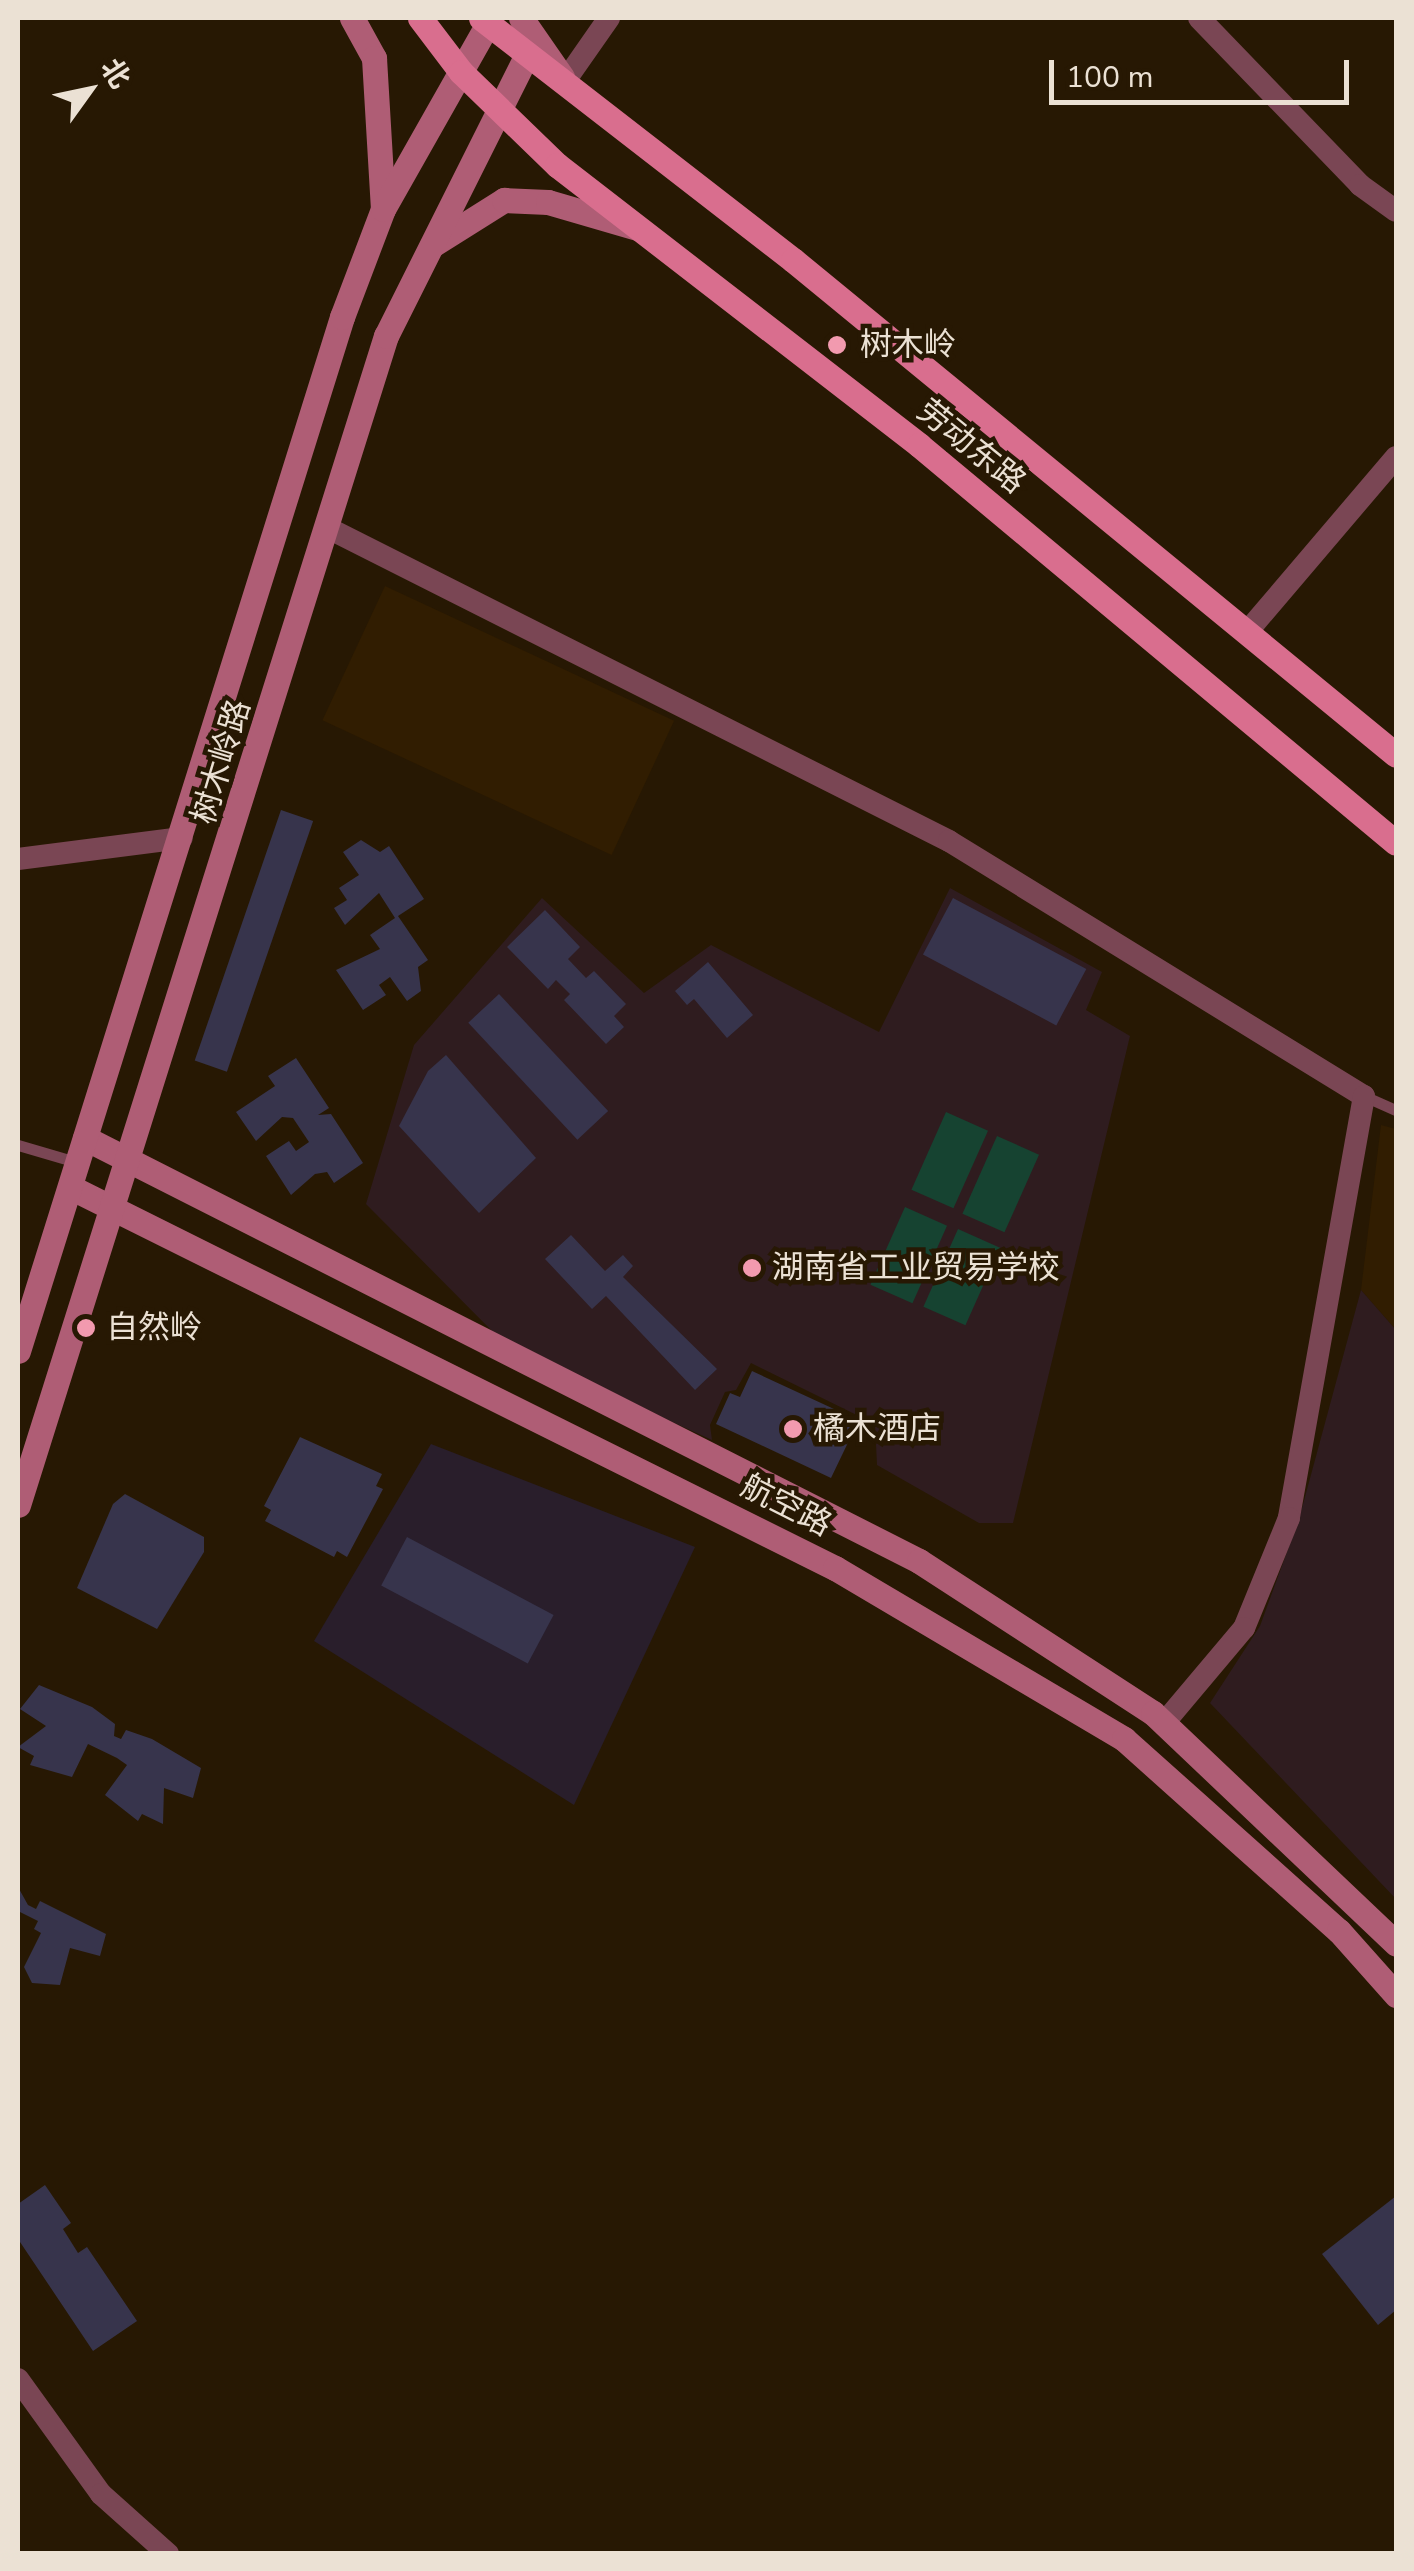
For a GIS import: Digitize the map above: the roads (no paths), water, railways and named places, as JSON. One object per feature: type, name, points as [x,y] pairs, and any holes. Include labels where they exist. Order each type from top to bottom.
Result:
[{"type":"main road","points":[[352,18],[374,58],[383,208]]},
{"type":"main road","name":"劳动东路","points":[[420,18],[461,72],[495,105],[638,228],[919,446],[1396,843]]},
{"type":"main road","points":[[521,18],[565,81]]},
{"type":"main road","name":"树木岭路","points":[[18,1351],[383,208],[461,72],[484,21]]},
{"type":"main road","name":"劳动东路","points":[[484,21],[526,56],[565,81],[1396,756]]},
{"type":"main road","name":"树木岭路","points":[[18,1505],[330,528],[386,336],[495,105],[526,56]]},
{"type":"main road","points":[[422,254],[456,224],[504,200],[548,202],[638,228]]},
{"type":"main road","name":"航空路","points":[[86,1138],[919,1561],[1158,1718],[1396,1944]]},
{"type":"main road","name":"航空路","points":[[75,1175],[114,1209],[835,1568],[1124,1738],[1339,1931],[1396,1996]]},
{"type":"main road","points":[[1124,1738],[1158,1718]]},
{"type":"street","points":[[565,81],[608,18]]},
{"type":"street","points":[[1199,18],[1360,185],[1396,211]]},
{"type":"street","points":[[1247,632],[1396,457]]},
{"type":"street","points":[[330,528],[950,841],[1364,1096],[1289,1518],[1244,1628],[1158,1718]]},
{"type":"street","name":"树木岭路","points":[[18,859],[182,838]]},
{"type":"street","points":[[18,2380],[100,2494],[168,2554]]},
{"type":"lane","points":[[1364,1096],[1396,1110]]},
{"type":"lane","points":[[18,1145],[75,1175]]},
{"type":"place","name":"树木岭","points":[[837,345]]},
{"type":"place","name":"湖南省工业贸易学校","points":[[752,1268]]},
{"type":"place","name":"自然岭","points":[[86,1328]]},
{"type":"place","name":"橘木酒店","points":[[793,1429]]}]
